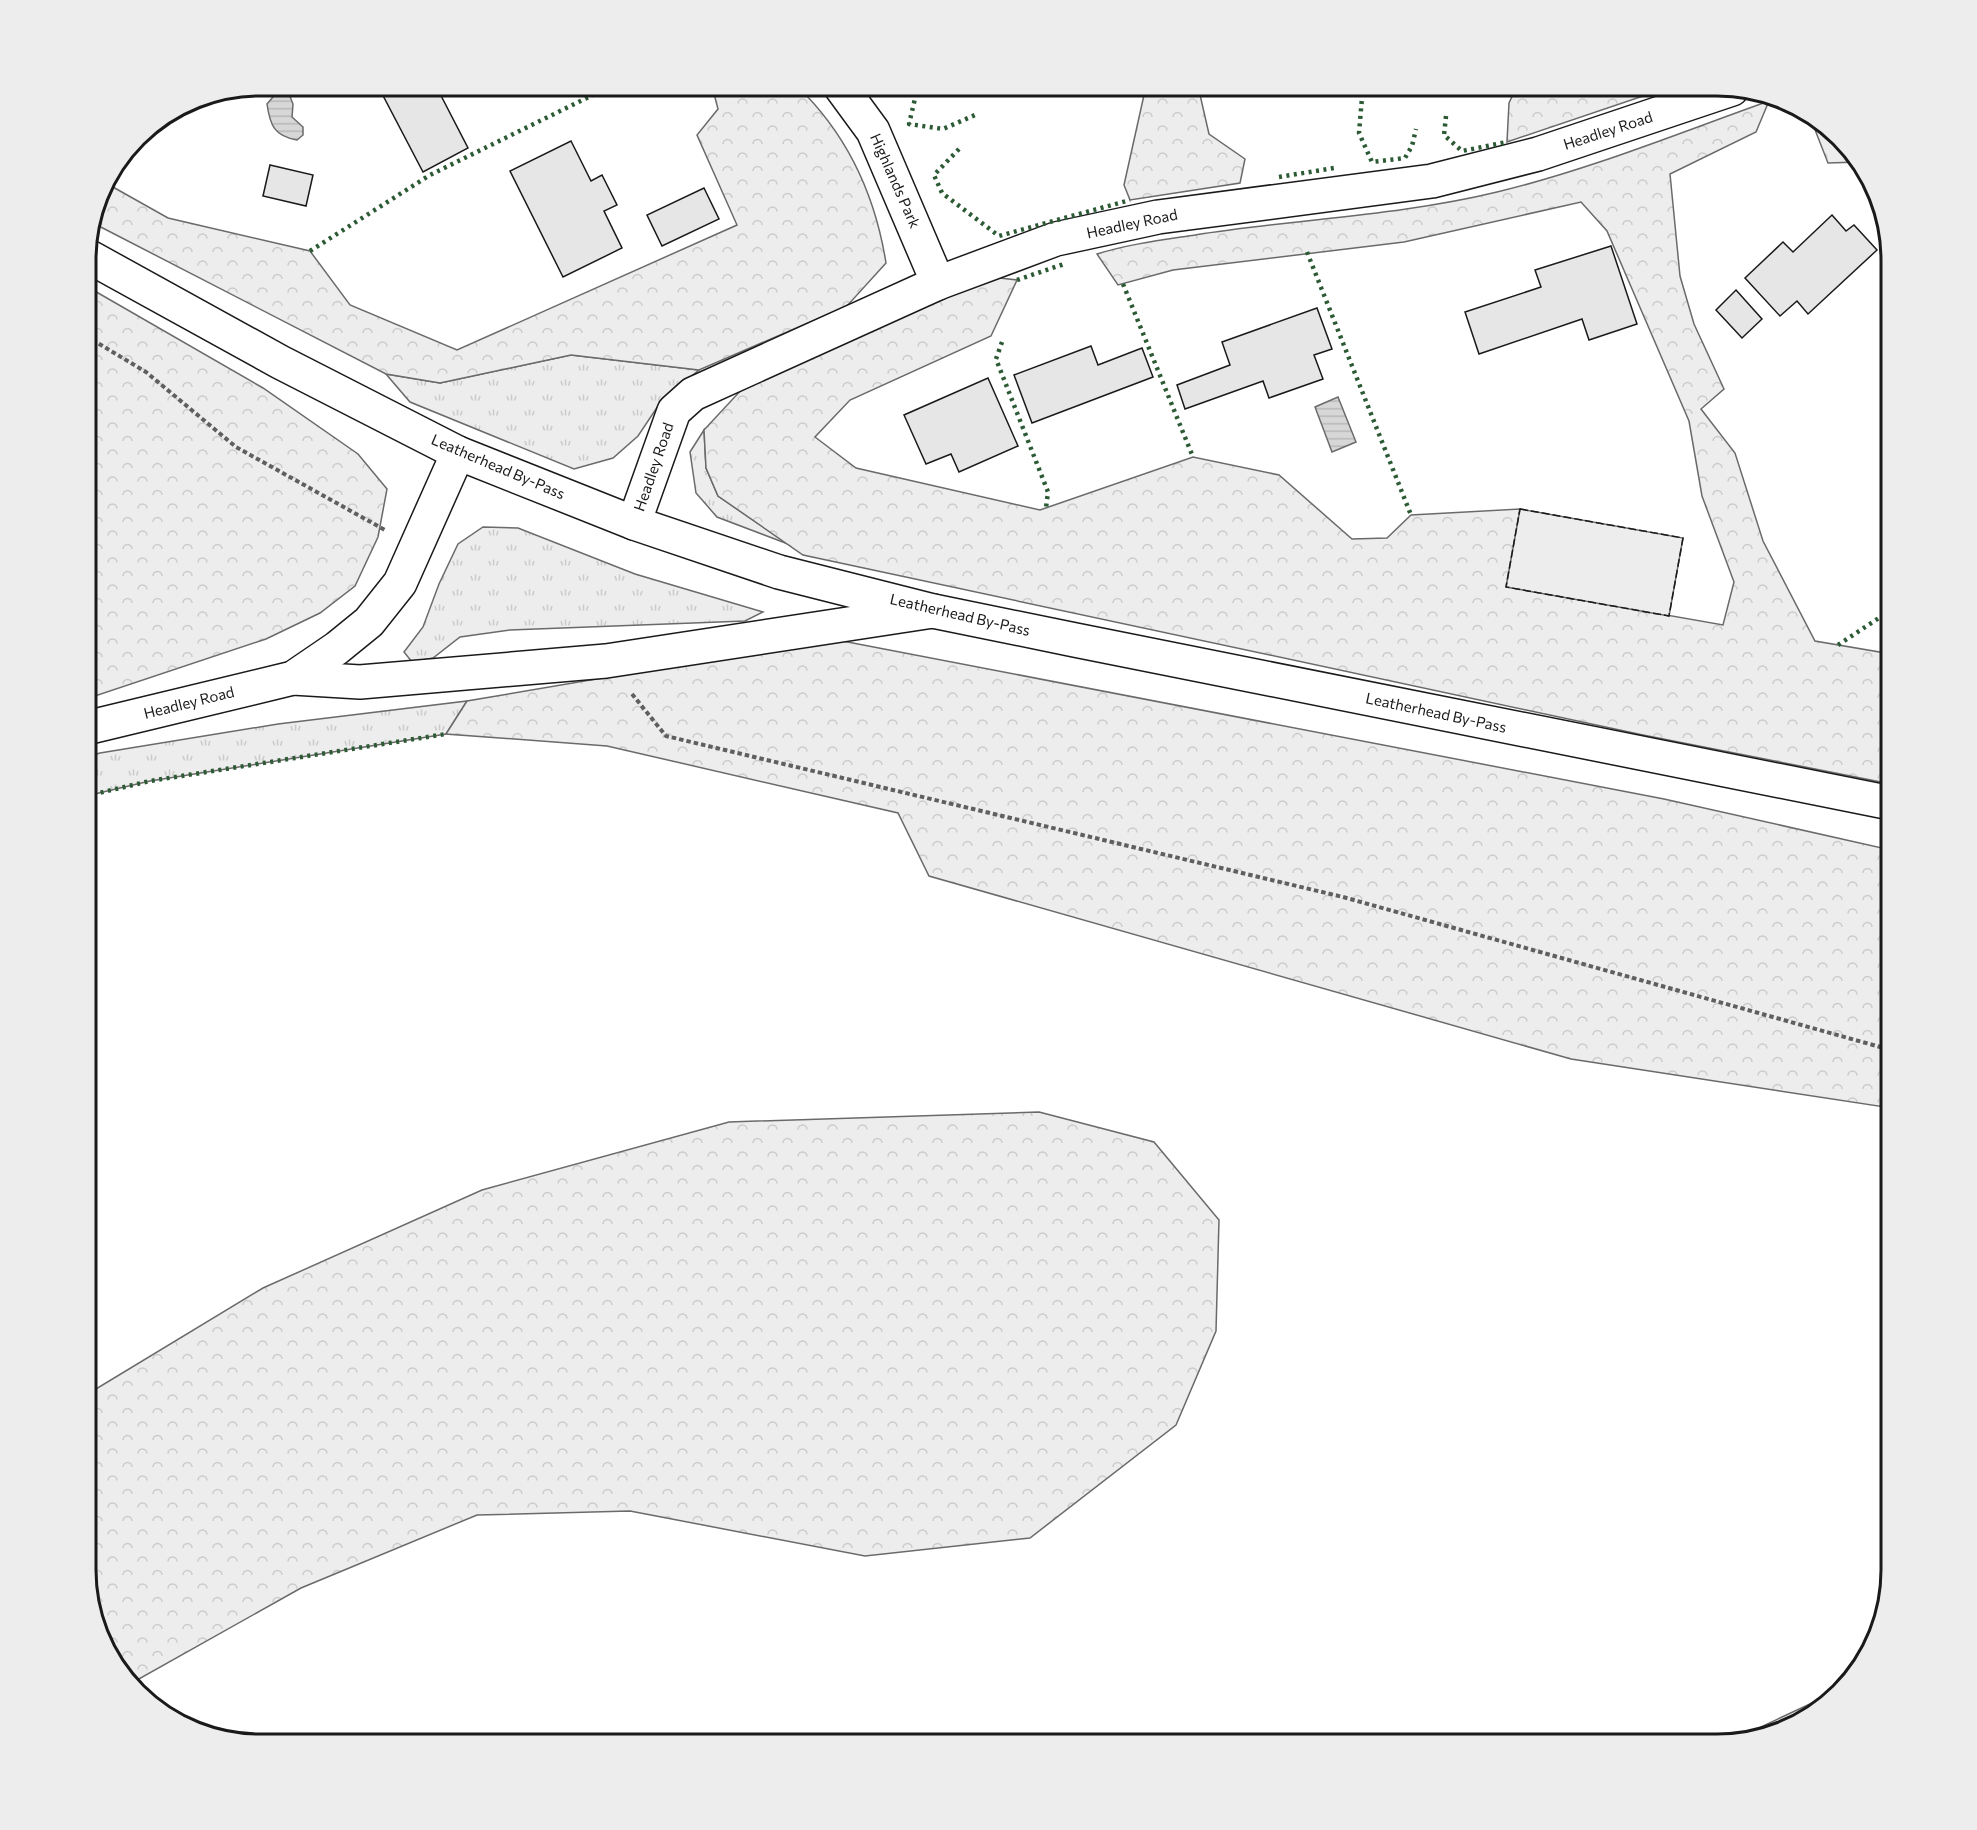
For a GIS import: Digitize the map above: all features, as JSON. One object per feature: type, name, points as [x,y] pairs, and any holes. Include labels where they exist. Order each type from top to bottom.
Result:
[{"type":"main road","name":"Highlands Park","points":[[847,96],[873,131],[938,283]]},
{"type":"main road","name":"Headley Road","points":[[634,523],[674,411],[693,394],[938,283],[1056,239],[1158,217],[1443,178],[1538,154],[1708,96]]},
{"type":"main road","name":"Leatherhead By-Pass","points":[[96,261],[280,362],[458,453],[634,523],[779,572],[933,611],[1881,800]]},
{"type":"main road","name":"Headley Road","points":[[293,678],[369,622],[400,583],[418,548],[458,453]]},
{"type":"main road","name":"Headley Road","points":[[96,726],[293,678],[360,682],[606,661],[933,611]]},
{"type":"path","points":[[96,342],[146,372],[236,447],[418,548]]},
{"type":"path","points":[[606,661],[666,736],[1343,897],[1881,1047]]},
{"type":"green space","points":[[715,96],[806,96],[830,124],[856,167],[874,213],[886,263],[847,306],[699,370],[571,355],[440,383],[386,374],[100,226],[113,187],[168,218],[310,251],[350,305],[457,350],[737,225],[697,135],[718,109]]},
{"type":"green space","points":[[1144,96],[1200,96],[1209,134],[1245,159],[1240,183],[1130,200],[1124,185]]},
{"type":"green space","points":[[1512,96],[1643,96],[1507,142],[1509,103]]},
{"type":"green space","points":[[1763,103],[1768,104],[1756,132],[1670,174],[1680,276],[1694,324],[1724,389],[1701,409],[1735,453],[1763,541],[1815,641],[1881,652],[1881,782],[1643,735],[803,555],[718,496],[706,468],[704,430],[743,388],[991,277],[1017,280],[991,336],[850,400],[815,437],[856,468],[1040,510],[1193,457],[1279,475],[1352,539],[1387,538],[1411,515],[1520,509],[1507,587],[1723,625],[1734,582],[1702,496],[1689,421],[1607,231],[1581,202],[1404,242],[1173,270],[1118,285],[1097,254],[1158,241],[1422,207],[1460,200],[1566,173]]},
{"type":"green space","points":[[1814,128],[1833,144],[1848,162],[1828,163]]},
{"type":"green space","points":[[96,292],[263,388],[358,454],[387,489],[378,537],[355,586],[320,613],[266,639],[96,696]]},
{"type":"green space","points":[[571,355],[699,370],[662,400],[638,436],[613,458],[574,469],[410,402],[386,374],[440,383]]},
{"type":"green space","points":[[704,430],[706,468],[718,496],[788,544],[717,517],[696,493],[690,452]]},
{"type":"green space","points":[[483,527],[518,528],[635,574],[763,612],[745,621],[510,630],[460,637],[433,658],[412,662],[404,652],[423,627],[439,584],[458,544]]},
{"type":"green space","points":[[832,639],[1664,799],[1881,848],[1881,1106],[1571,1059],[929,876],[898,813],[607,746],[446,734],[467,701]]},
{"type":"green space","points":[[467,701],[446,734],[150,781],[96,794],[96,754],[278,724]]},
{"type":"green space","points":[[1039,1112],[1154,1142],[1219,1220],[1216,1331],[1176,1425],[1030,1538],[865,1556],[630,1511],[477,1515],[301,1588],[138,1679],[124,1661],[108,1633],[97,1592],[96,1389],[263,1288],[482,1190],[729,1122]]},
{"type":"green space","points":[[1812,1703],[1780,1722],[1757,1729]]},
{"type":"shaded area","points":[[274,96],[290,96],[293,104],[292,117],[303,127],[303,135],[297,140],[278,132],[272,124],[267,104]]},
{"type":"shaded area","points":[[1338,397],[1356,442],[1332,452],[1315,407]]},
{"type":"shaded area","points":[[1520,509],[1683,538],[1669,616],[1506,587]]},
{"type":"building","points":[[383,96],[441,96],[468,148],[423,172]]},
{"type":"building","points":[[571,141],[591,181],[602,175],[617,205],[604,211],[622,248],[563,277],[510,171]]},
{"type":"building","points":[[270,165],[313,175],[306,206],[263,196]]},
{"type":"building","points":[[704,188],[719,219],[662,246],[647,215]]},
{"type":"building","points":[[1832,215],[1846,231],[1854,225],[1877,250],[1808,314],[1797,301],[1780,316],[1745,278],[1783,242],[1793,252]]},
{"type":"building","points":[[1611,246],[1637,324],[1589,340],[1582,319],[1479,354],[1465,312],[1541,287],[1535,270]]},
{"type":"building","points":[[1736,290],[1762,319],[1742,338],[1716,310]]},
{"type":"building","points":[[1317,308],[1332,349],[1314,355],[1323,379],[1269,398],[1263,381],[1185,409],[1177,385],[1230,365],[1222,342]]},
{"type":"building","points":[[1091,346],[1098,365],[1142,348],[1153,377],[1032,423],[1014,375]]},
{"type":"building","points":[[988,378],[1018,446],[959,472],[951,454],[926,464],[904,415]]},
{"type":"hedge","points":[[310,251],[430,175],[591,96]]},
{"type":"hedge","points":[[916,96],[909,124],[943,129],[975,115]]},
{"type":"hedge","points":[[1362,96],[1359,133],[1372,162],[1405,158],[1412,146],[1416,129]]},
{"type":"hedge","points":[[1446,116],[1444,135],[1462,151],[1507,142]]},
{"type":"hedge","points":[[959,149],[934,175],[942,193],[999,236],[1130,200]]},
{"type":"hedge","points":[[1279,177],[1334,168]]},
{"type":"hedge","points":[[1307,252],[1411,515]]},
{"type":"hedge","points":[[1017,280],[1064,264]]},
{"type":"hedge","points":[[1123,284],[1193,457]]},
{"type":"hedge","points":[[1002,342],[996,359],[1048,492],[1046,508]]},
{"type":"hedge","points":[[1838,645],[1881,617]]},
{"type":"hedge","points":[[96,794],[150,781],[446,734]]},
{"type":"fence","points":[[1520,509],[1683,538],[1669,616],[1506,587],[1520,509]]}]
